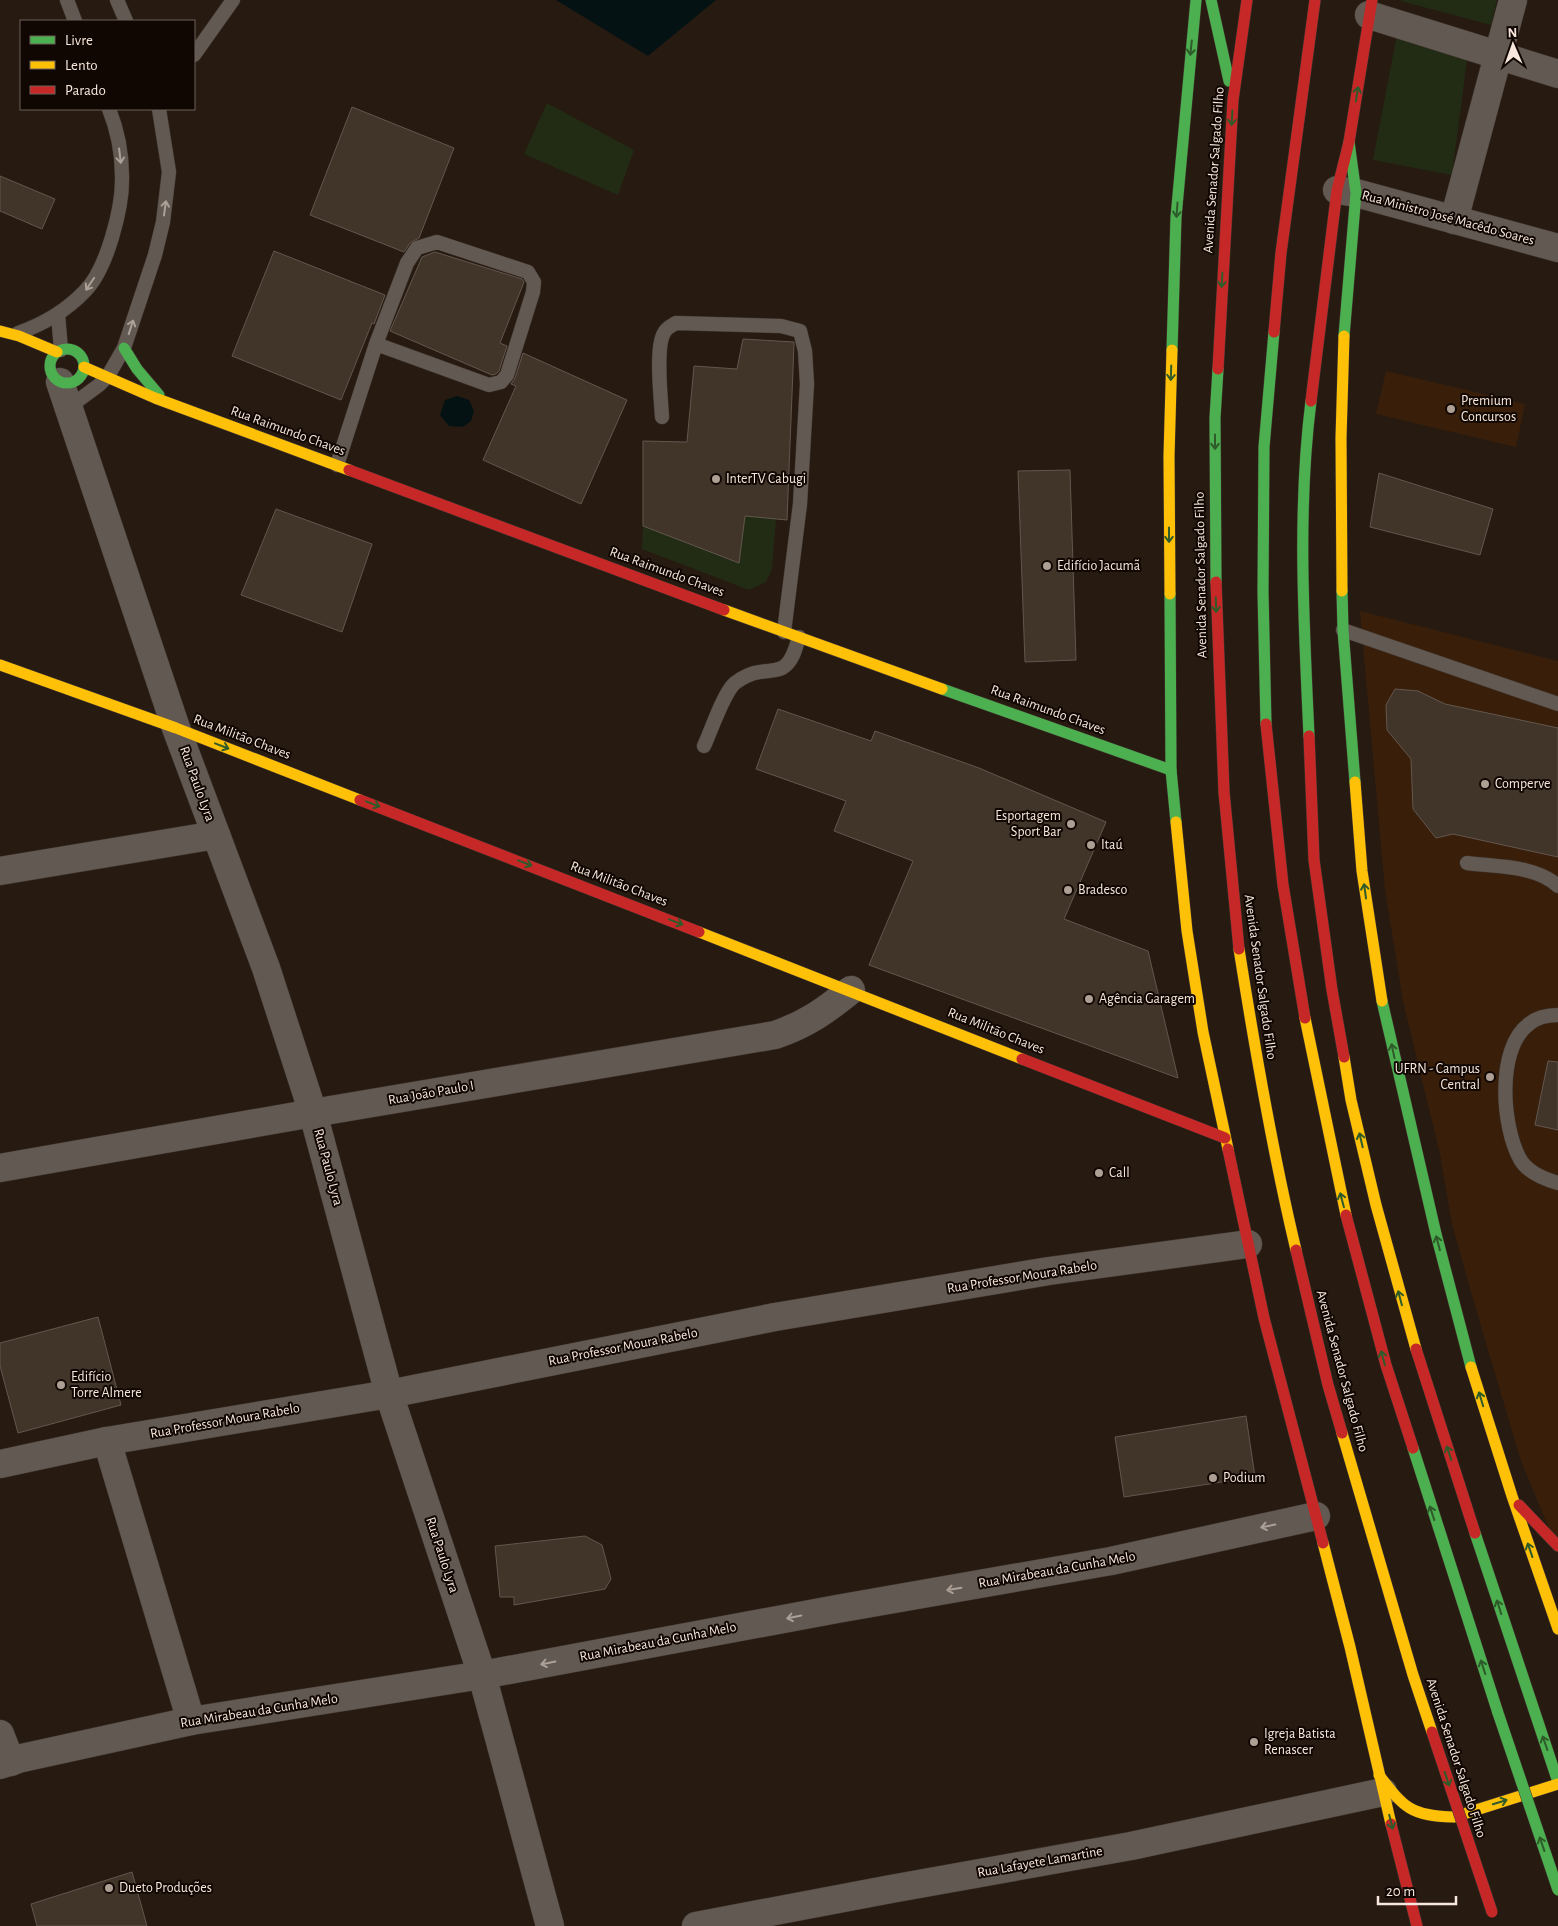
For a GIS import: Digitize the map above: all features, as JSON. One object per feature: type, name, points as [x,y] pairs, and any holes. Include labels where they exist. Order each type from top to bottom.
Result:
[{"type":"main road","points":[[1196,0],[1176,217],[1169,456],[1171,770],[1187,931],[1203,1032],[1264,1318],[1350,1647],[1381,1784],[1417,1926]]},
{"type":"main road","points":[[1211,0],[1233,100]]},
{"type":"main road","name":"Avenida Senador Salgado Filho","points":[[1247,0],[1233,100],[1215,418],[1215,559],[1224,792],[1236,935],[1279,1180],[1328,1385],[1413,1675],[1497,1926]]},
{"type":"main road","points":[[1314,0],[1281,253],[1264,447],[1263,592],[1266,724],[1283,885],[1319,1096],[1342,1202],[1386,1365],[1498,1713],[1558,1890]]},
{"type":"main road","points":[[1371,7],[1349,142],[1346,191],[1341,438],[1343,630],[1362,871],[1379,987],[1436,1234],[1474,1376],[1512,1496],[1558,1629]]},
{"type":"main road","points":[[1349,142],[1346,191],[1305,450],[1302,572],[1314,860],[1332,990],[1351,1100],[1376,1205],[1407,1322],[1558,1783],[1454,1817],[1436,1817],[1419,1814],[1404,1807],[1381,1784]]},
{"type":"main road","points":[[0,331],[59,351],[69,350],[77,353],[82,359],[66,384],[52,358],[59,351]]},
{"type":"main road","points":[[124,348],[160,400]]},
{"type":"main road","name":"Rua Raimundo Chaves","points":[[66,384],[104,380],[784,632],[1171,770]]},
{"type":"main road","name":"Rua Militão Chaves","points":[[0,665],[176,728],[851,990],[1225,1138]]},
{"type":"main road","points":[[1512,1496],[1558,1546]]},
{"type":"street","points":[[1454,220],[1513,0]]},
{"type":"street","points":[[1371,7],[1497,56],[1558,74]]},
{"type":"street","name":"Rua Ministro José Macêdo Soares","points":[[1346,191],[1558,248]]},
{"type":"street","name":"Rua Paulo Lyra","points":[[66,384],[176,728],[266,968],[313,1113],[389,1394],[482,1675],[550,1926]]},
{"type":"street","points":[[0,871],[216,835]]},
{"type":"street","name":"Rua João Paulo I","points":[[0,1168],[775,1035],[800,1026],[821,1014],[851,990]]},
{"type":"street","name":"Rua Professor Moura Rabelo","points":[[0,1464],[107,1441],[389,1394],[775,1317],[1049,1271],[1248,1244]]},
{"type":"street","points":[[107,1441],[191,1721]]},
{"type":"street","name":"Rua Mirabeau da Cunha Melo","points":[[5,1763],[191,1721],[482,1675],[837,1609],[1111,1561],[1316,1516]]},
{"type":"street","points":[[0,1734],[5,1763]]},
{"type":"street","name":"Rua Lafayete Lamartine","points":[[696,1926],[891,1888],[1131,1846],[1381,1784]]},
{"type":"lane","points":[[67,0],[75,20]]},
{"type":"lane","points":[[117,0],[126,20]]},
{"type":"lane","points":[[195,54],[233,0]]},
{"type":"lane","points":[[14,335],[35,327],[58,314],[87,290],[100,269],[111,240],[122,178],[120,154],[109,110]]},
{"type":"lane","points":[[66,384],[104,380],[124,348],[164,222],[169,172],[159,110]]},
{"type":"lane","points":[[337,466],[376,344],[407,263],[417,248],[437,242],[528,272],[534,282],[533,292],[507,375],[500,382],[489,385],[376,344]]},
{"type":"lane","points":[[58,314],[59,351]]},
{"type":"lane","points":[[662,417],[661,342],[663,333],[668,327],[676,323],[771,326],[800,331],[805,351],[807,384],[800,504],[784,632]]},
{"type":"lane","points":[[1343,630],[1558,704]]},
{"type":"lane","points":[[704,746],[733,684],[745,676],[774,671],[786,666],[793,655],[800,637]]},
{"type":"lane","points":[[1467,863],[1535,873],[1542,875],[1558,886]]},
{"type":"lane","points":[[1558,1015],[1546,1015],[1528,1024],[1512,1049],[1505,1080],[1509,1127],[1520,1160],[1539,1177],[1558,1183]]},
{"type":"shaded area","points":[[556,0],[716,0],[648,56]]},
{"type":"shaded area","name":"Premium Concursos","points":[[1386,371],[1525,404],[1516,447],[1376,414]]},
{"type":"shaded area","points":[[457,396],[469,400],[474,411],[471,421],[463,427],[449,426],[440,415],[445,400]]},
{"type":"shaded area","name":"UFRN - Campus Central","points":[[1360,611],[1558,661],[1558,1550],[1521,1461],[1473,1299],[1452,1224],[1440,1154],[1403,1001],[1385,890]]},
{"type":"green space","points":[[1401,0],[1497,0],[1491,25]]},
{"type":"green space","points":[[1397,34],[1468,52],[1452,175],[1373,160]]},
{"type":"green space","points":[[547,103],[634,150],[618,195],[524,154]]},
{"type":"green space","points":[[745,516],[776,519],[772,569],[766,582],[749,590],[642,549],[643,526],[738,563]]},
{"type":"building","points":[[352,107],[454,148],[419,238],[410,243],[404,252],[310,215]]},
{"type":"building","points":[[0,176],[55,199],[42,229],[0,211]]},
{"type":"building","points":[[274,251],[385,295],[341,400],[232,356]]},
{"type":"building","points":[[435,252],[522,279],[524,282],[500,343],[507,346],[499,371],[496,374],[492,375],[390,331],[422,257]]},
{"type":"building","name":"InterTV Cabugi","points":[[743,339],[794,342],[794,344],[787,520],[745,516],[739,563],[643,526],[643,441],[687,442],[694,366],[737,369]]},
{"type":"building","points":[[523,353],[627,400],[581,504],[483,460],[516,386],[511,384],[515,378]]},
{"type":"building","name":"Edifício Jacumã","points":[[1070,470],[1076,660],[1025,662],[1018,471]]},
{"type":"building","points":[[1379,473],[1493,509],[1480,555],[1370,527]]},
{"type":"building","points":[[276,509],[372,544],[342,632],[241,595]]},
{"type":"building","name":"Comperve","points":[[1395,689],[1418,691],[1445,704],[1558,728],[1558,857],[1453,834],[1436,838],[1413,809],[1411,759],[1387,730],[1386,705]]},
{"type":"building","points":[[778,709],[871,741],[875,731],[979,768],[1106,822],[1064,919],[1148,951],[1178,1078],[869,965],[913,861],[834,831],[846,801],[756,769]]},
{"type":"building","points":[[1548,1061],[1558,1062],[1558,1130],[1535,1125]]},
{"type":"building","name":"Edifício Torre Almere","points":[[98,1317],[121,1405],[18,1433],[0,1366],[0,1343]]},
{"type":"building","points":[[1246,1416],[1255,1477],[1124,1497],[1115,1437]]},
{"type":"building","points":[[585,1536],[602,1545],[611,1579],[605,1589],[514,1605],[514,1597],[500,1597],[495,1546]]},
{"type":"building","name":"Dueto Produções","points":[[132,1872],[147,1926],[37,1926],[31,1904]]},
{"type":"traffic: fast","points":[[1172,350],[1176,217],[1196,0]]},
{"type":"traffic: fast","points":[[1211,0],[1229,81]]},
{"type":"traffic: fast","points":[[1344,336],[1356,193],[1349,142]]},
{"type":"traffic: fast","points":[[1266,724],[1263,592],[1264,447],[1274,332]]},
{"type":"traffic: fast","points":[[124,348],[137,369],[159,395]]},
{"type":"traffic: fast","points":[[67,349],[79,354],[84,366],[79,378],[67,383],[55,378],[50,366],[55,354],[67,349]]},
{"type":"traffic: fast","points":[[1216,582],[1215,418],[1218,369]]},
{"type":"traffic: fast","points":[[1309,736],[1303,526],[1304,484],[1311,401]]},
{"type":"traffic: fast","points":[[1342,591],[1343,630],[1355,782]]},
{"type":"traffic: fast","points":[[1170,594],[1171,770],[1176,822]]},
{"type":"traffic: fast","points":[[942,689],[1171,770]]},
{"type":"traffic: fast","points":[[1382,1001],[1436,1234],[1471,1367]]},
{"type":"traffic: fast","points":[[1413,1448],[1498,1713]]},
{"type":"traffic: fast","points":[[1475,1533],[1558,1782]]},
{"type":"traffic: fast","points":[[1498,1713],[1558,1890]]},
{"type":"traffic: slow","points":[[0,331],[19,336],[57,352]]},
{"type":"traffic: slow","points":[[1342,591],[1341,438],[1344,336]]},
{"type":"traffic: slow","points":[[1170,594],[1169,456],[1172,350]]},
{"type":"traffic: slow","points":[[84,367],[155,398],[349,470]]},
{"type":"traffic: slow","points":[[724,610],[942,689]]},
{"type":"traffic: slow","points":[[0,665],[176,728],[360,800]]},
{"type":"traffic: slow","points":[[1355,782],[1362,871],[1382,1001]]},
{"type":"traffic: slow","points":[[1176,822],[1187,931],[1203,1032],[1228,1149]]},
{"type":"traffic: slow","points":[[699,932],[1022,1059]]},
{"type":"traffic: slow","points":[[1239,949],[1264,1100],[1296,1250]]},
{"type":"traffic: slow","points":[[1305,1018],[1346,1215]]},
{"type":"traffic: slow","points":[[1344,1057],[1351,1100],[1376,1205],[1416,1349]]},
{"type":"traffic: slow","points":[[1471,1367],[1512,1496],[1558,1629]]},
{"type":"traffic: slow","points":[[1342,1433],[1413,1675],[1432,1732]]},
{"type":"traffic: slow","points":[[1323,1543],[1350,1647],[1391,1824]]},
{"type":"traffic: slow","points":[[1379,1775],[1402,1803],[1410,1808],[1428,1815],[1454,1817],[1558,1784]]},
{"type":"traffic: jam","points":[[1218,369],[1233,100],[1247,0]]},
{"type":"traffic: jam","points":[[1274,332],[1281,253],[1315,0]]},
{"type":"traffic: jam","points":[[1311,401],[1337,190],[1349,142],[1372,0]]},
{"type":"traffic: jam","points":[[349,470],[724,610]]},
{"type":"traffic: jam","points":[[1216,582],[1224,792],[1239,949]]},
{"type":"traffic: jam","points":[[1266,724],[1283,885],[1305,1018]]},
{"type":"traffic: jam","points":[[1309,736],[1314,860],[1332,990],[1344,1057]]},
{"type":"traffic: jam","points":[[360,800],[699,932]]},
{"type":"traffic: jam","points":[[1022,1059],[1225,1138]]},
{"type":"traffic: jam","points":[[1228,1149],[1264,1318],[1323,1543]]},
{"type":"traffic: jam","points":[[1346,1215],[1386,1365],[1413,1448]]},
{"type":"traffic: jam","points":[[1296,1250],[1328,1385],[1342,1433]]},
{"type":"traffic: jam","points":[[1416,1349],[1475,1533]]},
{"type":"traffic: jam","points":[[1519,1505],[1558,1546]]},
{"type":"traffic: jam","points":[[1432,1732],[1492,1912]]},
{"type":"traffic: jam","points":[[1391,1824],[1417,1926]]},
{"type":"place","name":"Premium Concursos","points":[[1451,409]]},
{"type":"place","name":"InterTV Cabugi","points":[[716,479]]},
{"type":"place","name":"Edifício Jacumã","points":[[1047,566]]},
{"type":"place","name":"Comperve","points":[[1485,784]]},
{"type":"place","name":"Esportagem Sport Bar","points":[[1071,824]]},
{"type":"place","name":"Itaú","points":[[1091,845]]},
{"type":"place","name":"Bradesco","points":[[1068,890]]},
{"type":"place","name":"Agência Garagem","points":[[1089,999]]},
{"type":"place","name":"UFRN - Campus Central","points":[[1490,1077]]},
{"type":"place","name":"Call","points":[[1099,1173]]},
{"type":"place","name":"Edifício Torre Almere","points":[[61,1385]]},
{"type":"place","name":"Podium","points":[[1213,1478]]},
{"type":"place","name":"Igreja Batista Renascer","points":[[1254,1742]]},
{"type":"place","name":"Dueto Produções","points":[[109,1888]]}]
